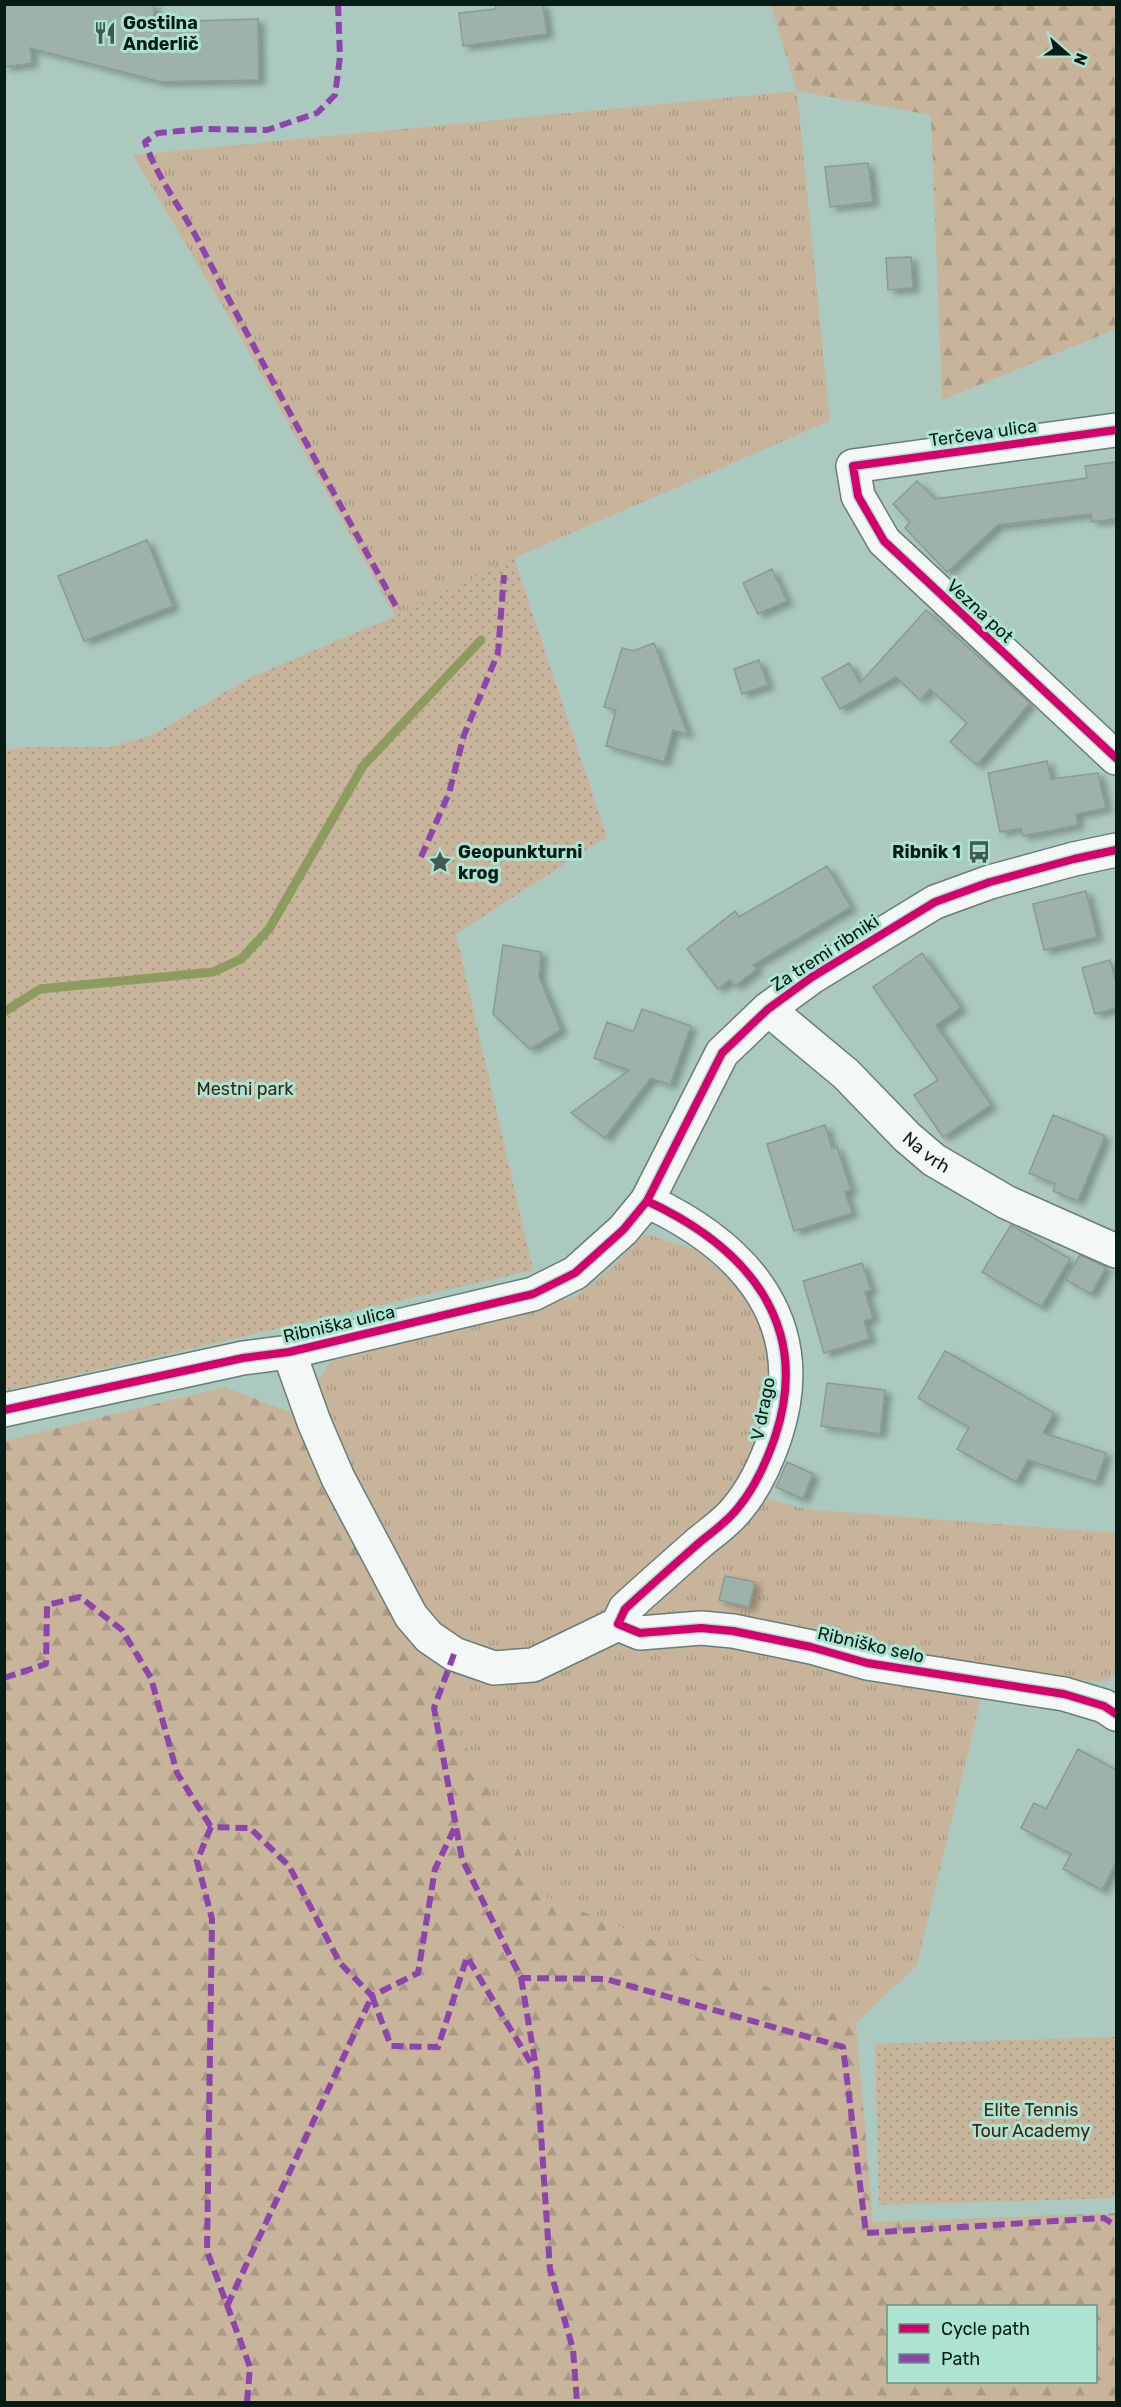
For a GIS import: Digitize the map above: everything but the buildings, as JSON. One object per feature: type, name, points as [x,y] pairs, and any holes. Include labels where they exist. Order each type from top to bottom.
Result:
[{"type":"street","name":"Terčeva ulica","points":[[853,466],[1116,430]]},
{"type":"street","name":"Vezna pot","points":[[853,466],[858,496],[884,541],[1116,758]]},
{"type":"street","name":"Za tremi ribniki","points":[[646,1201],[722,1053],[768,1010],[831,964],[935,902],[990,882],[1116,850]]},
{"type":"street","name":"Na vrh","points":[[768,1010],[846,1074],[907,1137],[934,1161],[1006,1202],[1116,1251]]},
{"type":"street","name":"Ribniška ulica","points":[[4,1410],[243,1358],[289,1352],[533,1294],[575,1273],[623,1230],[646,1201]]},
{"type":"street","name":"V drago","points":[[618,1624],[625,1609],[736,1511],[765,1464],[779,1424],[785,1390],[786,1349],[765,1296],[739,1262],[679,1216],[646,1201]]},
{"type":"street","points":[[289,1352],[314,1422],[338,1478],[411,1616],[429,1637],[454,1654],[494,1668],[533,1665],[618,1624]]},
{"type":"street","name":"Ribniško selo","points":[[618,1624],[625,1630],[640,1633],[701,1628],[733,1631],[811,1647],[867,1663],[1064,1694],[1104,1706],[1116,1714]]},
{"type":"green space","points":[[771,5],[1116,5],[1116,329],[942,400],[931,115],[797,91]]},
{"type":"green space","points":[[797,91],[830,421],[514,558],[395,616],[237,331],[133,155]]},
{"type":"green space","name":"Mestni park","points":[[514,558],[607,837],[456,934],[533,1270],[5,1391],[5,750],[29,747],[111,747],[152,735],[249,678],[395,616]]},
{"type":"green space","points":[[645,1234],[697,1250],[747,1295],[770,1331],[772,1392],[763,1434],[739,1491],[805,1509],[1116,1533],[1116,1671],[1108,1682],[987,1672],[917,1965],[856,2023],[542,1896],[296,1414],[330,1362],[574,1297],[610,1269]]},
{"type":"green space","points":[[224,1387],[296,1414],[542,1895],[856,2023],[873,2222],[1116,2213],[1116,2402],[5,2402],[4,1441]]},
{"type":"green space","name":"Elite Tennis Tour Academy","points":[[1116,2037],[1116,2198],[879,2205],[875,2044]]},
{"type":"waterway","points":[[4,1012],[40,989],[213,972],[241,959],[269,929],[363,766],[481,640]]},
{"type":"marked path","points":[[338,4],[340,57],[335,95],[317,113],[267,130],[201,129],[158,133],[145,142],[163,181],[192,230],[397,608]]},
{"type":"marked path","points":[[421,857],[449,793],[464,735],[498,653],[504,575]]},
{"type":"marked path","points":[[4,1678],[46,1664],[47,1605],[80,1597],[122,1630],[151,1678],[177,1773],[211,1827]]},
{"type":"marked path","points":[[454,1654],[434,1708],[462,1859],[521,1978],[606,1979],[843,2047],[866,2233],[1104,2218],[1116,2226]]},
{"type":"marked path","points":[[247,2402],[250,2367],[207,2251],[212,1919],[197,1861],[211,1827],[250,1828],[289,1866],[340,1963],[372,1996],[418,1973],[435,1869],[456,1825]]},
{"type":"marked path","points":[[372,1996],[391,2046],[438,2047],[467,1957],[534,2068]]},
{"type":"marked path","points":[[521,1978],[537,2073],[550,2270],[573,2349],[577,2402]]},
{"type":"marked path","points":[[227,2306],[372,1996]]},
{"type":"cycle path","points":[[1116,430],[853,466],[858,496],[884,541],[1116,758]]},
{"type":"cycle path","points":[[4,1410],[243,1358],[289,1352],[533,1294],[575,1273],[623,1230],[647,1201],[722,1053],[768,1009],[812,977],[935,902],[990,882],[1116,850]]},
{"type":"cycle path","points":[[647,1201],[714,1241],[741,1266],[762,1294],[777,1324],[785,1358],[784,1396],[775,1437],[768,1456],[755,1484],[743,1501],[724,1523],[625,1609],[618,1624],[640,1633],[701,1628],[733,1631],[811,1647],[867,1663],[1064,1694],[1104,1706],[1116,1714]]},
{"type":"place","name":"Gostilna Anderlič","points":[[105,33]]},
{"type":"place","name":"Ribnik 1","points":[[979,852]]},
{"type":"place","name":"Geopunkturni krog","points":[[440,862]]}]
